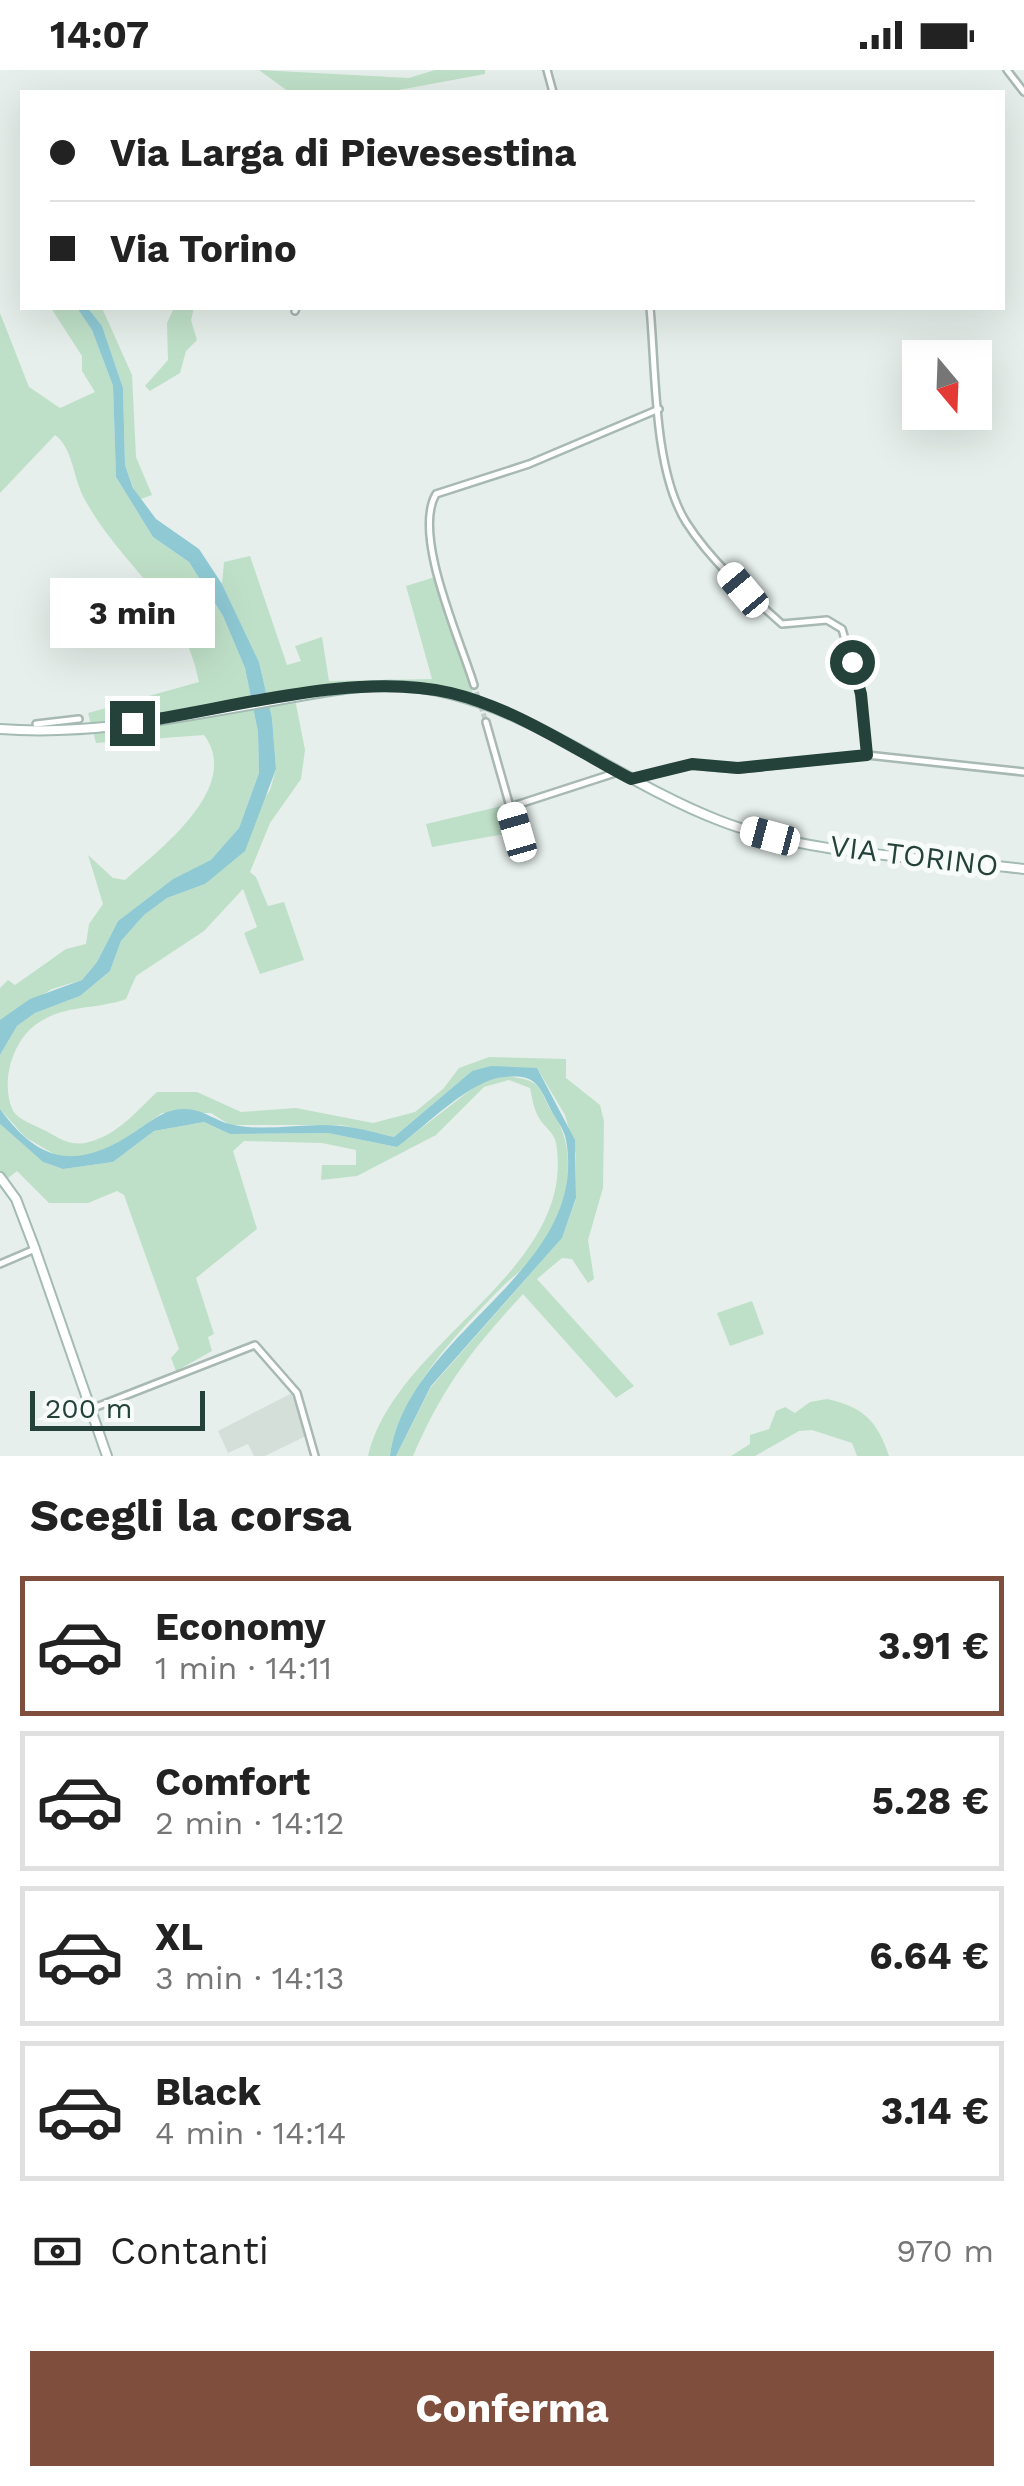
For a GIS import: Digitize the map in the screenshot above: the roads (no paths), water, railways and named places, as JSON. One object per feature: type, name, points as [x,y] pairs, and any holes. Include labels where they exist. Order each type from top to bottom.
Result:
[{"type":"main road","name":"VIA TORINO","points":[[0,730],[48,732],[335,691],[400,686],[452,694],[518,720],[717,820],[770,836],[1024,869]]},
{"type":"main road","points":[[0,1176],[16,1200],[35,1248],[107,1456]]},
{"type":"street","points":[[1017,70],[1009,73],[1024,92]]},
{"type":"street","points":[[650,310],[659,409],[672,486],[686,521],[743,590],[782,624],[827,620],[842,630],[861,694],[867,755]]},
{"type":"street","points":[[474,685],[429,542],[429,506],[436,494],[529,464],[659,409]]},
{"type":"street","points":[[36,724],[79,720]]},
{"type":"street","points":[[486,722],[518,834]]},
{"type":"street","points":[[48,732],[57,723]]},
{"type":"street","points":[[631,779],[692,764],[738,768],[867,755],[1024,772]]},
{"type":"street","points":[[510,807],[618,772]]},
{"type":"street","points":[[0,1264],[35,1248]]},
{"type":"street","points":[[91,1410],[255,1345],[297,1393],[315,1456]]},
{"type":"water","points":[[78,310],[90,310],[102,326],[123,388],[125,465],[133,488],[156,519],[199,549],[222,584],[259,662],[272,718],[276,769],[245,851],[205,884],[167,898],[144,915],[121,941],[110,971],[80,996],[35,1013],[17,1026],[0,1055],[0,1020],[30,999],[82,980],[97,962],[118,921],[173,879],[211,860],[239,828],[259,773],[258,732],[245,668],[223,616],[189,562],[153,537],[116,477],[113,386],[92,330]]},
{"type":"water","points":[[491,1066],[537,1068],[575,1140],[576,1198],[562,1238],[431,1386],[396,1456],[390,1456],[404,1411],[428,1372],[526,1265],[551,1228],[566,1187],[566,1140],[534,1082],[504,1077],[477,1086],[397,1147],[328,1133],[230,1134],[204,1122],[154,1131],[113,1162],[63,1169],[43,1162],[0,1124],[0,1109],[31,1142],[62,1156],[97,1152],[164,1113],[184,1109],[247,1127],[342,1126],[394,1137],[472,1071]]},
{"type":"tunnel","points":[[474,685],[486,722]]}]
